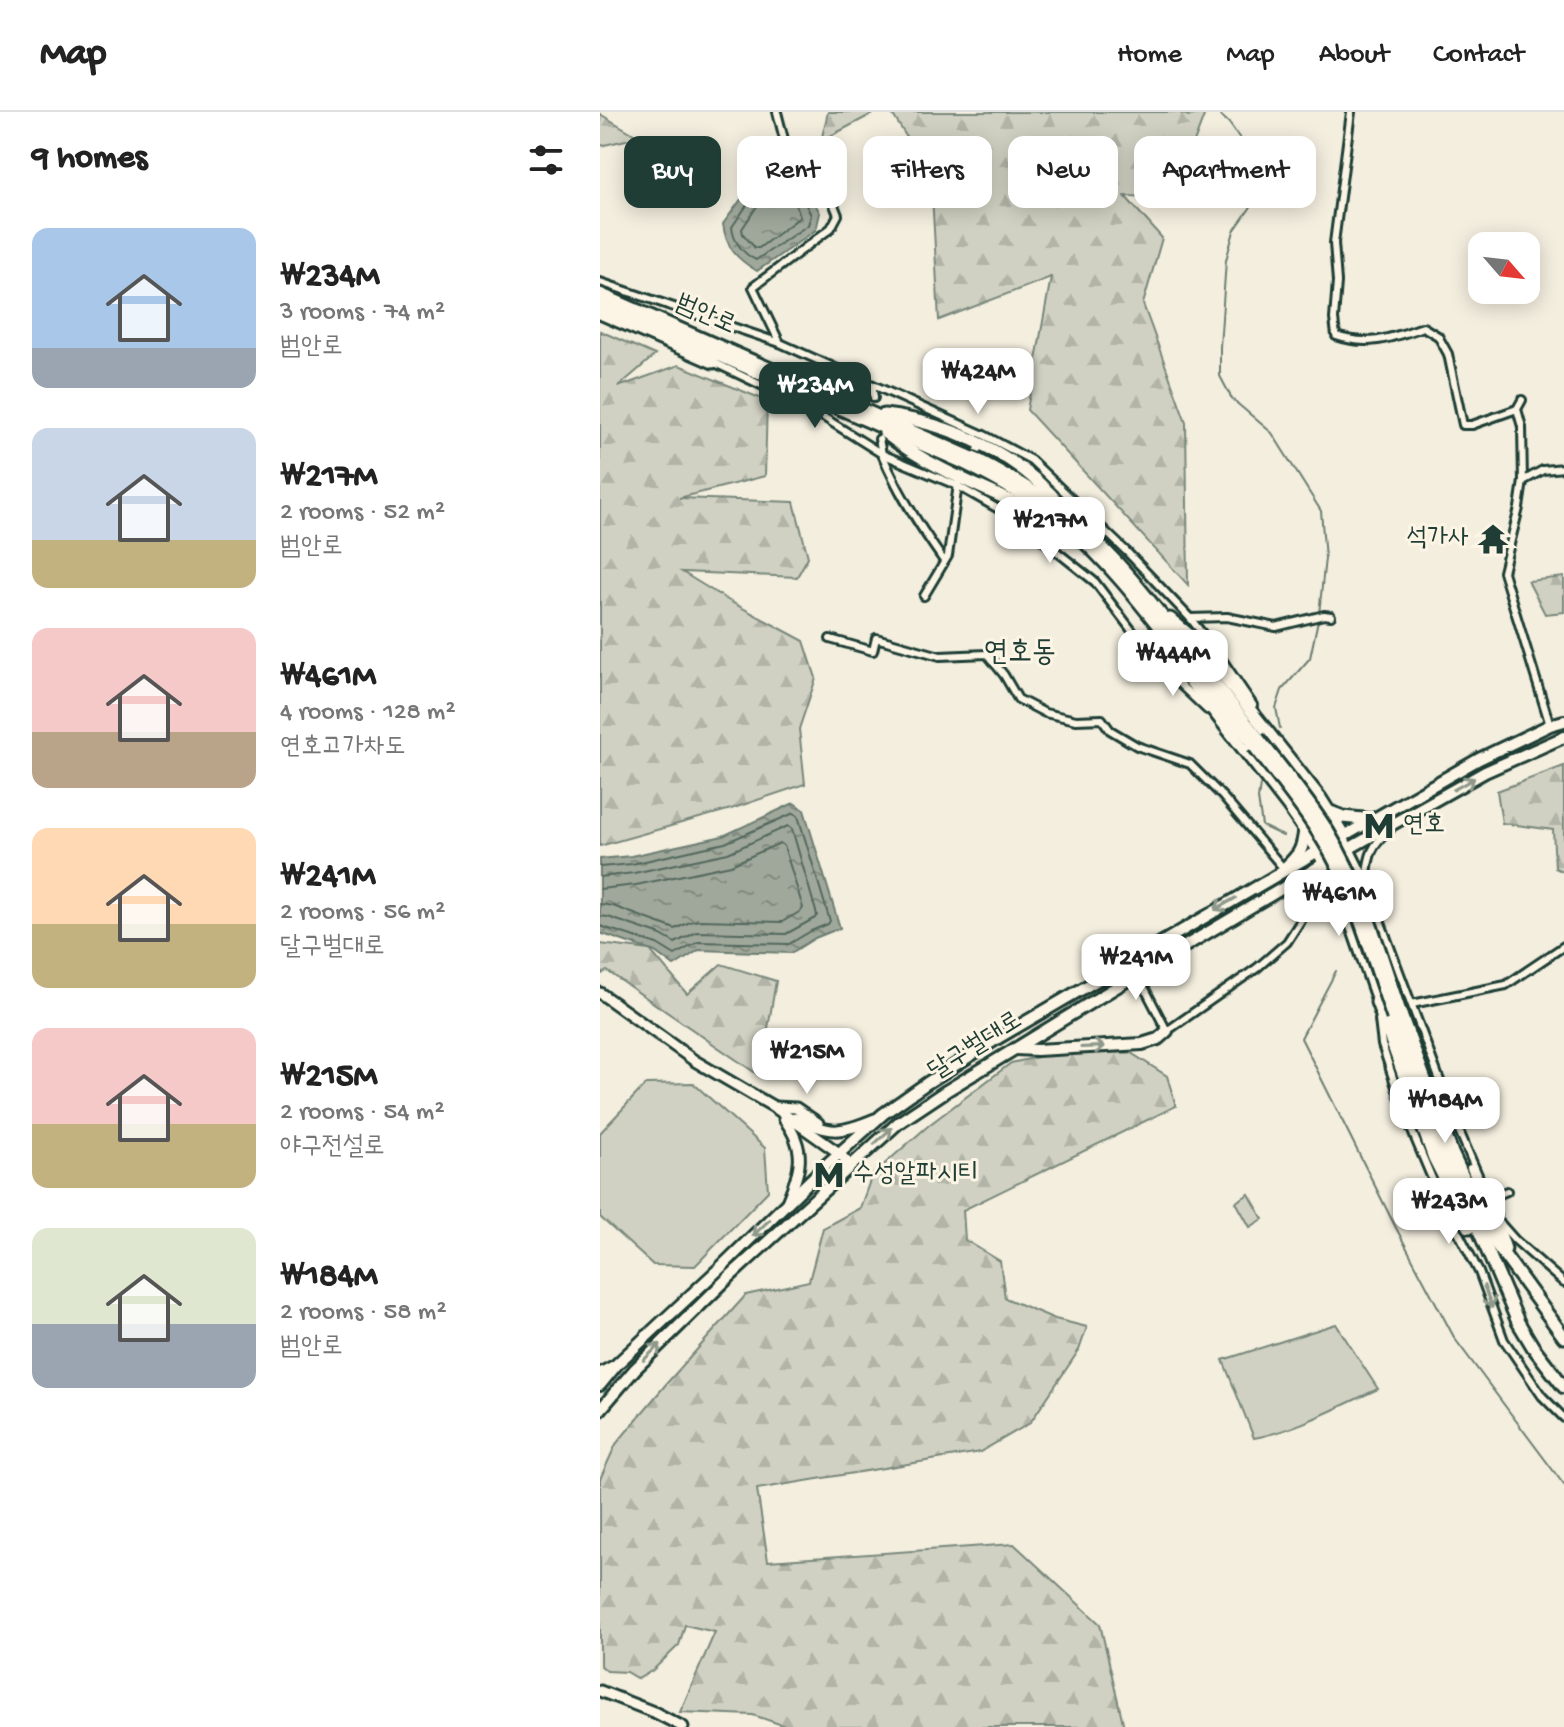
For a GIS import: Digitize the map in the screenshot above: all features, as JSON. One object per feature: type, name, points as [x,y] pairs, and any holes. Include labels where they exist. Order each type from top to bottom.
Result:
[{"type":"highway","points":[[600,284],[778,365],[811,392]]},
{"type":"highway","name":"범안로","points":[[600,294],[811,392]]},
{"type":"highway","name":"범안로","points":[[600,303],[1023,485],[1074,527]]},
{"type":"highway","points":[[600,313],[768,386],[811,392]]},
{"type":"highway","points":[[872,418],[905,417],[985,440],[1032,477],[1054,497],[1074,527],[1119,565],[1255,740],[1338,867],[1461,1173],[1491,1237],[1564,1337]]},
{"type":"highway","points":[[872,418],[899,444],[958,482],[1005,497],[1074,527]]},
{"type":"highway","points":[[1148,605],[1171,656],[1305,829],[1324,863]]},
{"type":"highway","points":[[1148,605],[1193,638],[1329,811],[1344,836]]},
{"type":"highway","points":[[1329,811],[1343,817],[1373,820]]},
{"type":"highway","points":[[1284,869],[1300,854],[1305,829]]},
{"type":"highway","points":[[1377,1002],[1434,1158],[1475,1238],[1486,1249]]},
{"type":"highway","points":[[1397,1016],[1444,1157],[1518,1322],[1564,1387]]},
{"type":"highway","points":[[1488,1199],[1510,1265]]},
{"type":"main road","name":"달구벌대로","points":[[600,1385],[618,1363],[839,1153],[878,1118],[938,1076],[1284,869],[1479,759],[1564,721]]},
{"type":"main road","name":"달구벌대로","points":[[600,1410],[635,1369],[727,1279],[898,1123],[1015,1049],[1422,806],[1485,772],[1564,737]]},
{"type":"main road","points":[[1297,879],[1342,901]]},
{"type":"main road","points":[[600,993],[695,1061],[775,1109],[839,1153],[851,1166]]},
{"type":"main road","points":[[1015,1049],[1142,1044],[1158,1039],[1167,1031]]},
{"type":"main road","points":[[775,1109],[827,1130],[847,1131],[878,1118]]},
{"type":"main road","points":[[775,1109],[796,1138],[800,1155],[797,1179],[787,1203]]},
{"type":"main road","points":[[600,1373],[618,1363]]},
{"type":"main road","points":[[600,1691],[683,1727]]},
{"type":"street","points":[[777,112],[786,147],[832,200],[838,215],[831,228],[753,287],[780,343]]},
{"type":"street","points":[[1351,112],[1334,243],[1336,336],[1353,342],[1382,341],[1423,327],[1438,336],[1448,354],[1463,425],[1472,425],[1517,409],[1522,400]]},
{"type":"street","points":[[600,284],[780,343],[1031,460],[1126,551],[1190,618],[1217,652],[1278,745]]},
{"type":"street","points":[[715,363],[809,408],[882,454],[958,482],[1016,519],[1095,582],[1155,661],[1228,729]]},
{"type":"street","points":[[872,385],[874,398]]},
{"type":"street","points":[[1517,409],[1522,427],[1523,481],[1503,572],[1550,725]]},
{"type":"street","points":[[879,439],[892,479],[944,561]]},
{"type":"street","points":[[924,596],[948,556],[958,482],[985,440]]},
{"type":"street","points":[[1523,481],[1543,470],[1564,468]]},
{"type":"street","points":[[1190,618],[1227,617],[1276,627],[1327,616]]},
{"type":"street","points":[[830,639],[873,651],[876,638],[940,656],[987,654],[1018,699],[1045,713],[1076,720],[1102,719],[1110,730],[1137,746],[1190,764],[1223,797],[1284,869]]},
{"type":"street","points":[[1366,882],[1368,861],[1377,840],[1422,806]]},
{"type":"street","points":[[1344,836],[1366,882],[1434,1066],[1488,1199],[1507,1232],[1564,1283]]},
{"type":"street","points":[[1324,863],[1342,901],[1377,1002],[1382,1045],[1406,1117],[1438,1193],[1479,1272],[1504,1340],[1542,1396],[1564,1418]]},
{"type":"street","points":[[1342,901],[1353,886],[1360,883],[1369,890]]},
{"type":"street","points":[[1130,960],[1167,1031],[1257,968],[1287,942],[1317,888]]},
{"type":"street","points":[[1349,920],[1357,924],[1376,923],[1383,927]]},
{"type":"street","points":[[1412,1004],[1506,985],[1564,946]]},
{"type":"street","points":[[1488,1199],[1507,1191]]},
{"type":"green space","points":[[828,112],[876,112],[830,136],[822,136]]},
{"type":"green space","points":[[891,112],[1177,112],[1189,116],[1205,113],[1196,136],[1134,136],[1134,196],[1125,196],[1162,238],[1143,304],[1186,422],[1188,585],[1027,410],[1051,277],[939,320],[933,208],[992,208],[992,136],[906,136]]},
{"type":"green space","points":[[600,114],[637,136],[624,136],[624,140],[600,146]]},
{"type":"green space","points":[[600,331],[655,355],[618,387],[679,365],[767,401],[765,476],[679,498],[794,502],[808,557],[797,577],[682,572],[804,641],[816,678],[799,729],[805,784],[731,809],[600,846]]},
{"type":"green space","points":[[1564,577],[1564,612],[1545,614],[1528,581]]},
{"type":"green space","points":[[1564,766],[1564,872],[1555,868],[1553,830],[1502,823],[1497,791]]},
{"type":"green space","points":[[600,944],[650,950],[687,994],[721,964],[776,981],[760,1076],[607,971],[600,975]]},
{"type":"green space","points":[[1070,1050],[1131,1053],[1167,1076],[1176,1106],[963,1210],[965,1240],[1000,1261],[1005,1298],[1055,1319],[1087,1327],[1079,1350],[1030,1423],[980,1452],[757,1489],[768,1561],[1014,1544],[1100,1624],[1124,1727],[788,1727],[753,1715],[680,1712],[715,1632],[685,1625],[679,1645],[653,1670],[638,1679],[626,1672],[607,1671],[600,1665],[600,1479],[616,1444],[746,1295],[809,1281],[823,1228],[860,1208],[872,1175],[929,1125],[1011,1063]]},
{"type":"green space","points":[[693,1083],[765,1148],[768,1191],[695,1266],[653,1265],[600,1217],[600,1133],[646,1084]]},
{"type":"green space","points":[[1249,1194],[1263,1219],[1250,1227],[1236,1202]]},
{"type":"green space","points":[[1336,1324],[1378,1389],[1301,1424],[1254,1438],[1223,1360]]},
{"type":"water","points":[[737,205],[737,208],[817,208],[820,213],[816,230],[757,271],[734,252],[723,224]]},
{"type":"water","points":[[794,803],[804,810],[840,928],[815,938],[791,953],[699,950],[674,966],[655,952],[600,933],[600,859],[631,856],[723,836]]},
{"type":"waterway","points":[[1217,112],[1243,143],[1269,158],[1276,171],[1234,231],[1226,260],[1220,376],[1232,399],[1272,433],[1321,511],[1325,558],[1319,614]]},
{"type":"waterway","points":[[1280,728],[1276,708],[1282,690],[1310,658],[1318,620]]},
{"type":"waterway","points":[[1260,785],[1258,799],[1262,826],[1283,836]]},
{"type":"waterway","points":[[1336,971],[1301,1038],[1455,1339],[1564,1485]]},
{"type":"tunnel","points":[[874,398],[879,439]]},
{"type":"place","name":"석가사","points":[[1493,539]]},
{"type":"place","name":"연호","points":[[1379,826]]},
{"type":"place","name":"수성알파시티","points":[[829,1175]]},
{"type":"district","name":"연호동","points":[[1020,654]]}]
